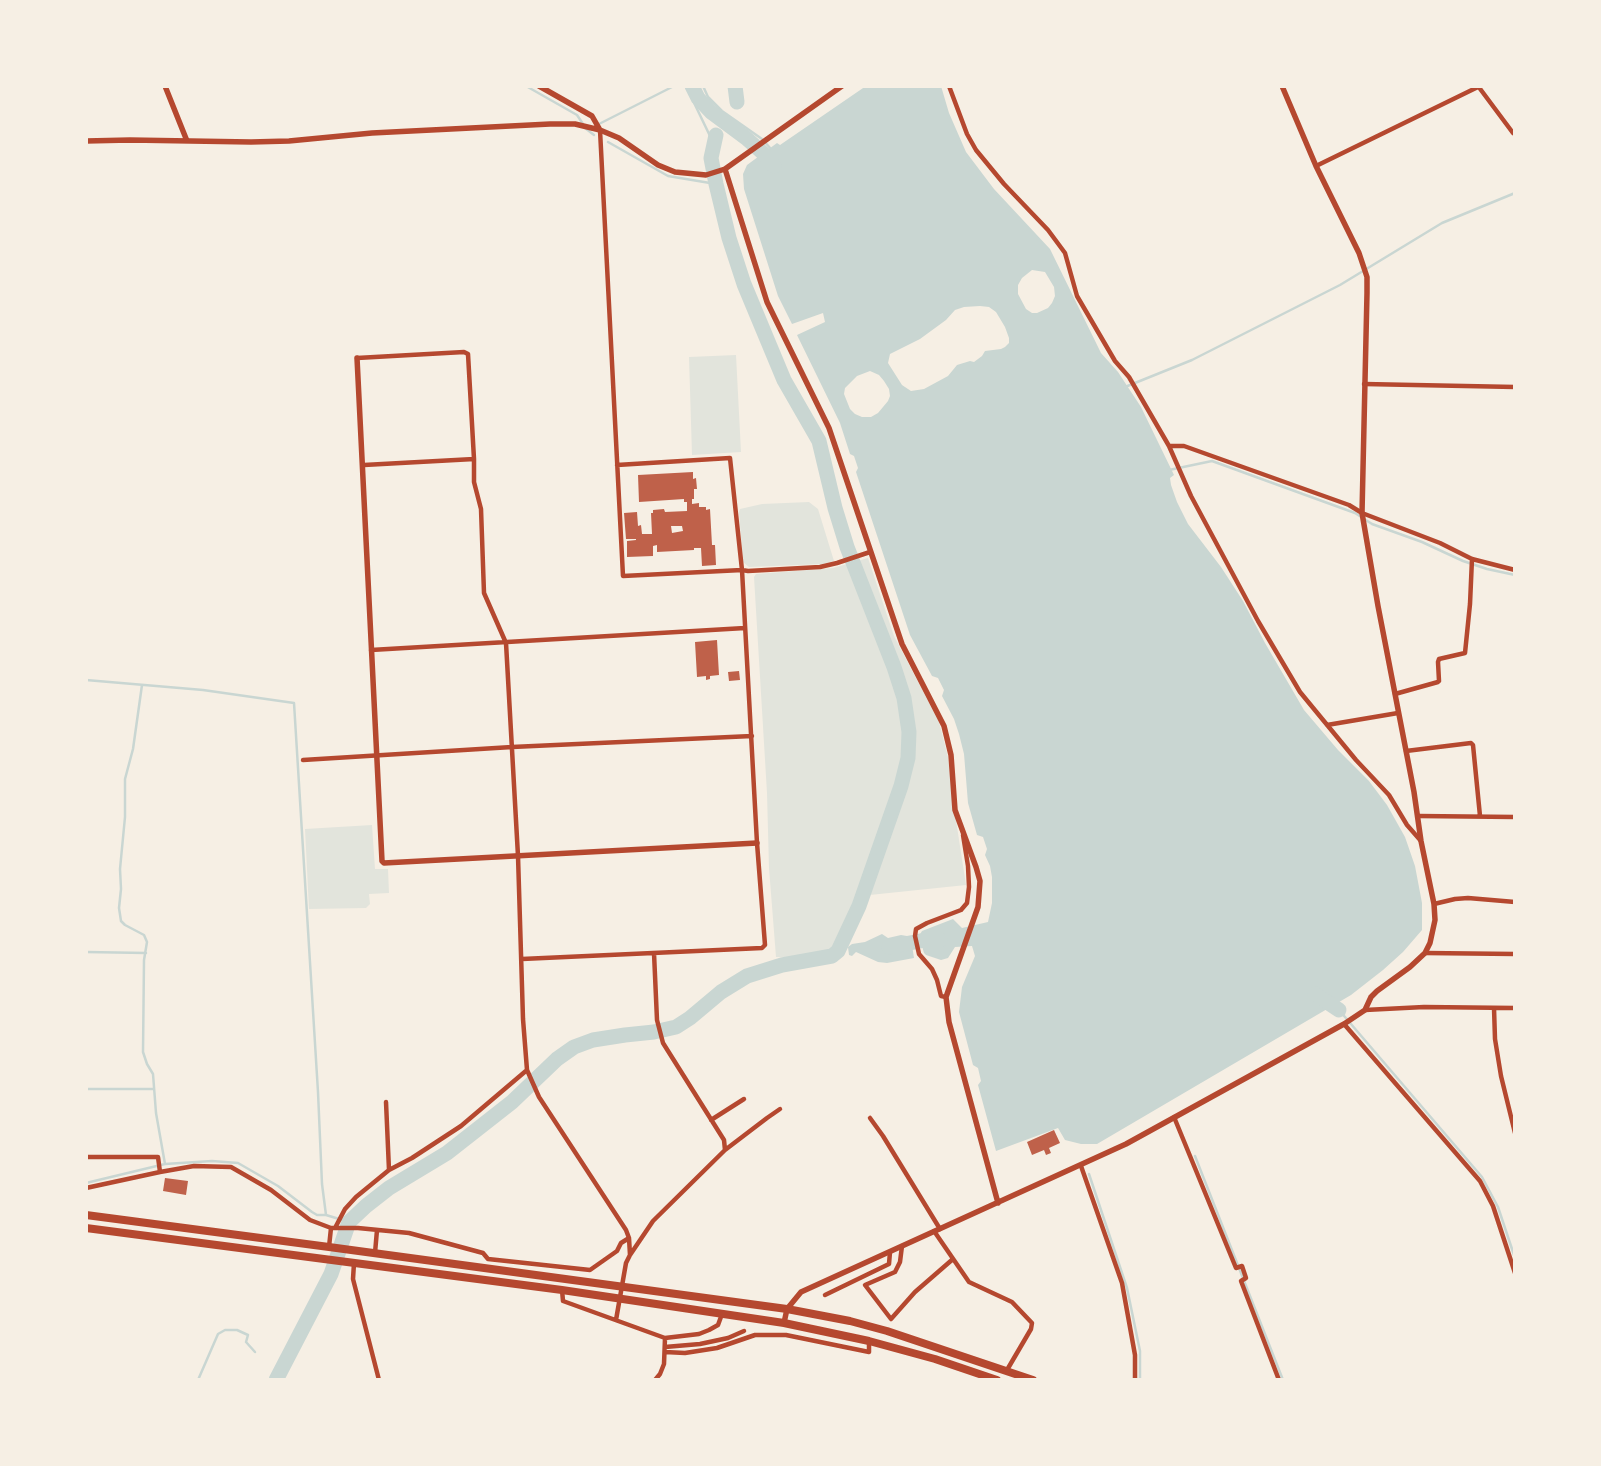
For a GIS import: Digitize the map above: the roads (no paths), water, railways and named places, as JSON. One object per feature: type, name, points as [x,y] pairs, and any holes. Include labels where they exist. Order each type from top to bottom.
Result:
[{"type":"highway","points":[[86,1215],[787,1309],[850,1321],[887,1331],[1033,1380]]},
{"type":"highway","points":[[86,1228],[327,1258],[784,1323],[869,1341],[935,1359],[997,1380]]},
{"type":"street","points":[[165,86],[187,141]]},
{"type":"street","points":[[539,86],[592,116],[600,130],[622,576],[820,567],[842,562],[870,552]]},
{"type":"street","points":[[86,141],[289,141],[372,133],[575,124],[600,130],[619,138],[658,165],[675,172],[706,175],[722,170],[842,86]]},
{"type":"street","points":[[949,86],[967,134],[976,150],[1004,184],[1048,230],[1064,254],[1077,296],[1115,361],[1129,377],[1169,446],[1191,496],[1258,620],[1300,692],[1389,795],[1407,825],[1420,840]]},
{"type":"street","points":[[1282,86],[1316,166],[1359,253],[1367,277],[1362,513],[1418,816],[1420,840],[1434,904],[1433,932],[1425,953],[1410,967],[1377,991],[1371,997],[1365,1010]]},
{"type":"street","points":[[1316,166],[1479,86],[1514,133]]},
{"type":"street","points":[[722,170],[767,302],[829,428],[902,644],[944,726],[951,755],[955,810],[980,881],[978,907],[946,997],[949,1022],[998,1203]]},
{"type":"street","points":[[630,1254],[629,1238],[626,1230],[538,1094],[526,1070],[518,856],[506,643],[484,593],[481,509],[474,482],[468,354],[464,352],[357,358],[364,465],[382,861],[384,863],[518,856],[757,844]]},
{"type":"street","points":[[1364,384],[1515,387]]},
{"type":"street","points":[[1169,446],[1184,446],[1349,506],[1472,558],[1515,570]]},
{"type":"street","points":[[522,959],[762,948],[765,945],[757,844],[742,570],[730,458],[617,465]]},
{"type":"street","points":[[364,465],[474,459]]},
{"type":"street","points":[[1395,694],[1438,682],[1439,660],[1465,653],[1472,558]]},
{"type":"street","points":[[371,650],[745,628]]},
{"type":"street","points":[[1327,725],[1398,713]]},
{"type":"street","points":[[303,760],[512,747],[752,736]]},
{"type":"street","points":[[1406,751],[1471,743],[1473,745],[1480,816]]},
{"type":"street","points":[[1418,816],[1515,817]]},
{"type":"street","points":[[946,997],[941,996],[937,980],[932,969],[920,954],[915,936],[916,929],[961,910],[967,903],[969,887],[968,866],[961,826]]},
{"type":"street","points":[[1434,904],[1468,898],[1515,902]]},
{"type":"street","points":[[654,953],[657,1020],[664,1043],[724,1140],[725,1150]]},
{"type":"street","points":[[1425,953],[1515,954]]},
{"type":"street","points":[[784,1323],[787,1309],[801,1292],[1126,1144],[1344,1024],[1365,1010],[1424,1007],[1515,1008]]},
{"type":"street","points":[[1494,1008],[1495,1039],[1501,1076],[1515,1133]]},
{"type":"street","points":[[1344,1024],[1480,1181],[1493,1206],[1515,1273]]},
{"type":"street","points":[[329,1247],[333,1228],[345,1209],[356,1197],[389,1170],[412,1158],[461,1126],[526,1070]]},
{"type":"street","points":[[711,1120],[744,1099]]},
{"type":"street","points":[[386,1102],[389,1170]]},
{"type":"street","points":[[616,1320],[626,1263],[652,1221],[725,1150],[780,1110]]},
{"type":"street","points":[[1174,1117],[1236,1268],[1242,1266],[1246,1278],[1241,1281],[1279,1380]]},
{"type":"street","points":[[870,1118],[883,1136],[953,1259],[969,1282],[1012,1302],[1032,1323],[1031,1329],[1007,1370]]},
{"type":"street","points":[[86,1157],[158,1157],[160,1172]]},
{"type":"street","points":[[86,1188],[194,1166],[231,1167],[272,1190],[310,1220],[333,1228],[358,1228],[409,1233],[483,1253],[494,1269]]},
{"type":"street","points":[[1081,1166],[1122,1283],[1135,1355],[1135,1380]]},
{"type":"street","points":[[375,1253],[377,1230]]},
{"type":"street","points":[[488,1259],[590,1270],[617,1251],[621,1242],[629,1238]]},
{"type":"street","points":[[902,1246],[900,1262],[895,1272],[865,1284],[891,1318],[915,1292],[953,1259]]},
{"type":"street","points":[[825,1295],[889,1264],[890,1252]]},
{"type":"street","points":[[354,1262],[354,1279],[379,1380]]},
{"type":"street","points":[[562,1290],[563,1301],[665,1338],[704,1332],[718,1325],[722,1314]]},
{"type":"street","points":[[665,1346],[700,1344],[728,1338],[744,1331]]},
{"type":"street","points":[[665,1352],[685,1353],[717,1348],[755,1335],[786,1335],[869,1352],[869,1341]]},
{"type":"street","points":[[655,1380],[664,1364],[665,1338]]},
{"type":"waterway","points":[[526,86],[577,115],[583,124]]},
{"type":"waterway","points":[[597,125],[674,86]]},
{"type":"waterway","points":[[686,86],[710,136],[711,158]]},
{"type":"waterway","points":[[692,86],[698,98],[711,112],[746,138],[774,166]]},
{"type":"waterway","points":[[703,86],[708,97],[722,111],[762,139],[771,149]]},
{"type":"waterway","points":[[735,86],[737,102]]},
{"type":"waterway","points":[[585,128],[594,135]]},
{"type":"waterway","points":[[276,1380],[331,1274],[349,1222],[366,1206],[389,1188],[447,1153],[512,1102],[557,1059],[574,1047],[593,1040],[654,1032],[676,1027],[721,992],[747,976],[782,965],[832,956],[838,951],[859,906],[901,786],[908,758],[909,732],[904,698],[894,667],[847,547],[835,508],[819,441],[784,380],[744,284],[729,238],[711,158],[716,135]]},
{"type":"waterway","points":[[608,142],[668,176],[716,184]]},
{"type":"waterway","points":[[1125,387],[1192,360],[1340,285],[1442,223],[1515,193]]},
{"type":"waterway","points":[[1169,470],[1212,461],[1355,513],[1372,524],[1422,542],[1463,561],[1515,575]]},
{"type":"waterway","points":[[86,680],[203,690],[294,703],[322,1184],[326,1215],[349,1222]]},
{"type":"waterway","points":[[142,685],[133,749],[125,779],[125,817],[120,869],[121,889],[119,908],[121,921],[144,935],[147,942],[144,960],[143,1052],[153,1074],[156,1113],[165,1164]]},
{"type":"waterway","points":[[889,947],[925,940],[940,940]]},
{"type":"waterway","points":[[86,952],[146,953]]},
{"type":"waterway","points":[[1315,994],[1339,1010]]},
{"type":"waterway","points":[[1339,1010],[1482,1177],[1498,1207],[1515,1258]]},
{"type":"waterway","points":[[86,1089],[153,1089]]},
{"type":"waterway","points":[[1195,1156],[1283,1380]]},
{"type":"waterway","points":[[86,1183],[165,1164],[212,1161],[238,1163],[278,1186],[317,1215],[326,1215]]},
{"type":"waterway","points":[[1089,1174],[1127,1288],[1140,1351],[1140,1380]]},
{"type":"waterway","points":[[198,1380],[218,1334],[225,1330],[237,1330],[248,1335],[246,1342],[255,1352]]}]
